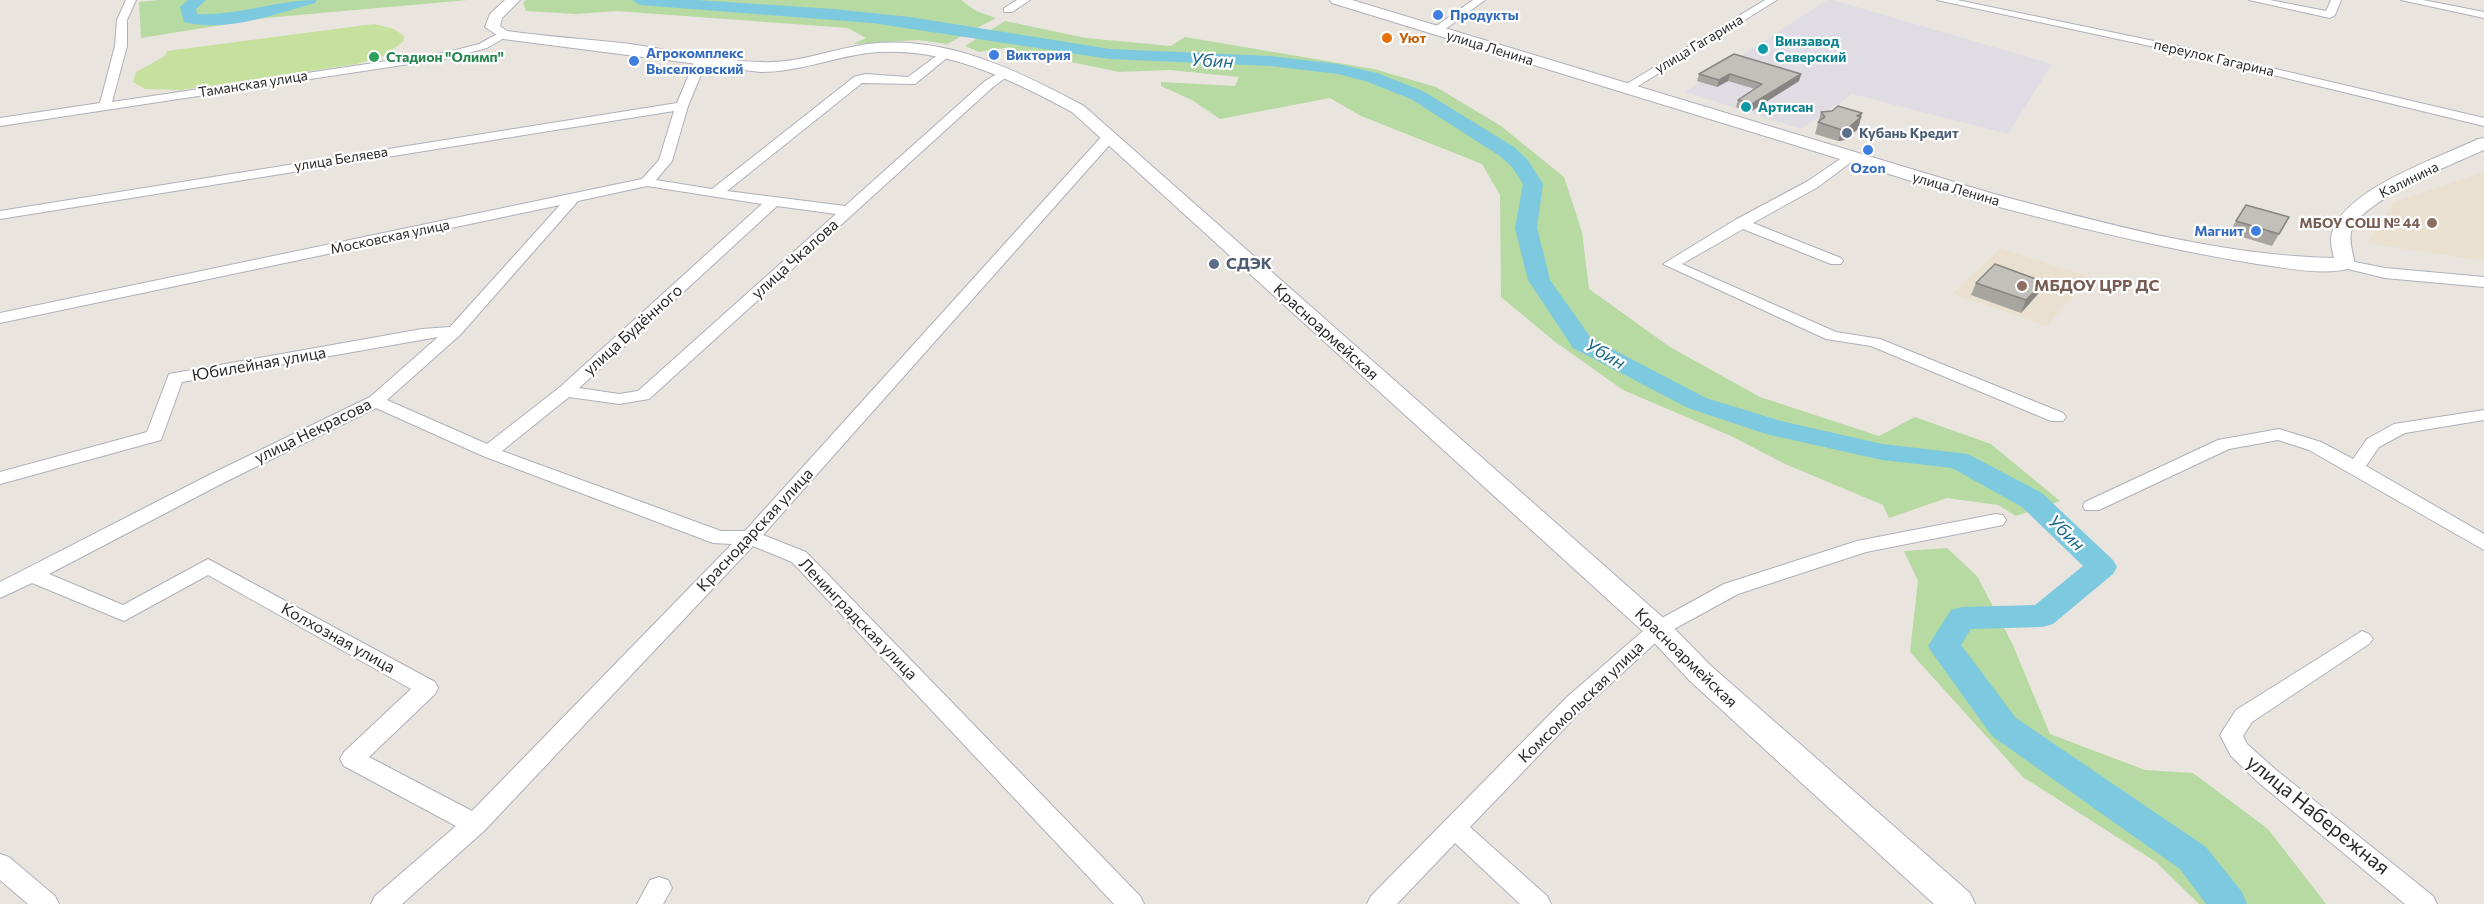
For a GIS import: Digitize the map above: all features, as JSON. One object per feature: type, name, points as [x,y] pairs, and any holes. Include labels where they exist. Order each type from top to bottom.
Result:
[{"type":"street","points":[[105,106],[121,46],[122,20],[131,0]]},
{"type":"street","points":[[503,35],[492,27],[495,17],[513,0]]},
{"type":"street","points":[[1008,10],[1025,0]]},
{"type":"street","name":"улица Ленина","points":[[1337,0],[1849,157],[2078,222],[2226,253],[2293,263],[2345,264],[2385,273],[2484,282]]},
{"type":"street","points":[[1436,32],[1480,0]]},
{"type":"street","name":"улица Гагарина","points":[[1626,88],[1772,0]]},
{"type":"street","name":"переулок Гагарина","points":[[1942,0],[2178,49],[2484,122]]},
{"type":"street","points":[[2254,0],[2330,15],[2336,0]]},
{"type":"street","points":[[2406,0],[2484,15]]},
{"type":"street","name":"Таманская улица","points":[[0,122],[449,55],[483,46],[503,35]]},
{"type":"street","name":"Красноармейская","points":[[503,35],[760,67],[784,67],[877,48],[903,46],[947,53],[1006,73],[1078,109],[1658,629],[1700,673],[1958,904]]},
{"type":"street","points":[[715,194],[858,80],[865,78],[911,81],[947,53]]},
{"type":"street","points":[[646,182],[665,161],[682,106],[702,60]]},
{"type":"street","name":"улица Чкалова","points":[[566,391],[619,399],[643,395],[989,84],[1006,73]]},
{"type":"street","name":"улица Беляева","points":[[0,215],[682,106]]},
{"type":"street","name":"Краснодарская улица","points":[[384,904],[475,824],[750,537],[1108,138]]},
{"type":"street","name":"Калинина","points":[[2345,264],[2341,237],[2343,227],[2362,204],[2484,143]]},
{"type":"street","points":[[1849,157],[1813,184],[1670,264],[1832,336],[1874,342],[2057,417]]},
{"type":"street","points":[[646,182],[715,194],[849,211]]},
{"type":"street","name":"Московская улица","points":[[0,318],[646,182]]},
{"type":"street","name":"улица Некрасова","points":[[0,591],[239,467],[375,401],[455,331],[572,199]]},
{"type":"street","name":"улица Будённого","points":[[489,452],[566,391],[773,202]]},
{"type":"street","points":[[1740,223],[1836,261]]},
{"type":"street","name":"Юбилейная улица","points":[[0,478],[155,436],[175,378],[422,334],[455,331]]},
{"type":"street","name":"Ленинградская улица","points":[[375,401],[489,452],[720,538],[750,537],[799,557],[1131,904]]},
{"type":"street","points":[[2356,468],[2373,443],[2400,428],[2484,415]]},
{"type":"street","points":[[2092,506],[2223,444],[2279,434],[2315,446],[2484,543]]},
{"type":"street","name":"Комсомольская улица","points":[[1380,904],[1575,704],[1658,629],[1731,589],[1864,546],[1996,520]]},
{"type":"street","name":"Колхозная улица","points":[[32,575],[124,614],[208,566],[427,688],[352,759],[475,824]]},
{"type":"street","name":"улица Набережная","points":[[2362,639],[2244,716],[2231,735],[2239,750],[2267,776],[2370,857],[2424,904]]},
{"type":"street","points":[[1455,829],[1538,904]]},
{"type":"street","points":[[0,865],[46,904]]},
{"type":"shaded area","points":[[1827,0],[2052,64],[2008,134],[1852,94],[1801,129],[1685,92]]},
{"type":"shaded area","name":"МБОУ СОШ № 44","points":[[2484,172],[2484,261],[2367,243],[2394,202]]},
{"type":"shaded area","name":"МБДОУ ЦРР ДС","points":[[2000,248],[2090,277],[2047,326],[1952,294]]},
{"type":"green space","points":[[158,0],[468,0],[265,18],[141,38],[139,2]]},
{"type":"green space","points":[[526,0],[961,0],[976,11],[996,18],[947,44],[918,40],[853,44],[866,38],[848,28],[616,11],[576,14],[526,11],[523,3]]},
{"type":"green space","points":[[1005,21],[1086,38],[1171,46],[1185,37],[1374,69],[1436,87],[1501,126],[1564,177],[1582,232],[1589,289],[1670,347],[1760,397],[1879,436],[1915,417],[1991,444],[2060,501],[2016,516],[1998,505],[1947,498],[1889,518],[1883,505],[1785,464],[1731,436],[1623,390],[1554,341],[1501,297],[1500,195],[1482,164],[1361,116],[1330,98],[1220,119],[1192,100],[1161,86],[1161,82],[1235,86],[1239,77],[1170,70],[1119,72],[1004,48],[979,52],[965,46]]},
{"type":"green space","points":[[374,24],[394,29],[404,36],[403,42],[383,56],[357,64],[181,90],[145,89],[133,82],[136,72],[165,56],[167,51]]},
{"type":"green space","points":[[1947,548],[1977,576],[2012,643],[2050,734],[2145,770],[2193,773],[2268,829],[2326,904],[2199,904],[2156,862],[2023,777],[1910,652],[1918,581],[1904,551]]},
{"type":"building","points":[[1734,54],[1801,74],[1752,104],[1738,100],[1762,84],[1730,74],[1719,80],[1699,74]]},
{"type":"building","points":[[1838,106],[1862,113],[1857,116],[1861,117],[1842,130],[1818,122],[1825,117],[1821,112],[1832,111]]},
{"type":"building","points":[[2246,205],[2289,217],[2279,234],[2236,221]]},
{"type":"building","points":[[1995,264],[2044,282],[2026,300],[1976,283]]},
{"type":"waterway","name":"Убин","points":[[198,0],[188,7],[190,19],[235,17],[309,0]]},
{"type":"waterway","name":"Убин","points":[[640,0],[910,22],[1110,54],[1304,64],[1371,77],[1417,95],[1500,147],[1514,157],[1522,167],[1533,184],[1526,228],[1539,280],[1582,343],[1697,403],[1775,428],[1882,452],[1958,460],[2032,500],[2102,567],[2042,616],[1962,618],[1944,646],[2004,727],[2193,858],[2228,904]]},
{"type":"place","name":"Продукты","points":[[1438,15]]},
{"type":"place","name":"Уют","points":[[1387,38]]},
{"type":"place","name":"Винзавод Северский","points":[[1763,49]]},
{"type":"place","name":"Виктория","points":[[994,55]]},
{"type":"place","name":"Стадион \"Олимп\"","points":[[374,57]]},
{"type":"place","name":"Агрокомплекс Выселковский","points":[[634,61]]},
{"type":"place","name":"Артисан","points":[[1746,107]]},
{"type":"place","name":"Кубань Кредит","points":[[1847,133]]},
{"type":"place","name":"Ozon","points":[[1868,150]]},
{"type":"place","name":"МБОУ СОШ № 44","points":[[2432,223]]},
{"type":"place","name":"Магнит","points":[[2256,231]]},
{"type":"place","name":"СДЭК","points":[[1214,264]]},
{"type":"place","name":"МБДОУ ЦРР ДС","points":[[2022,286]]}]
